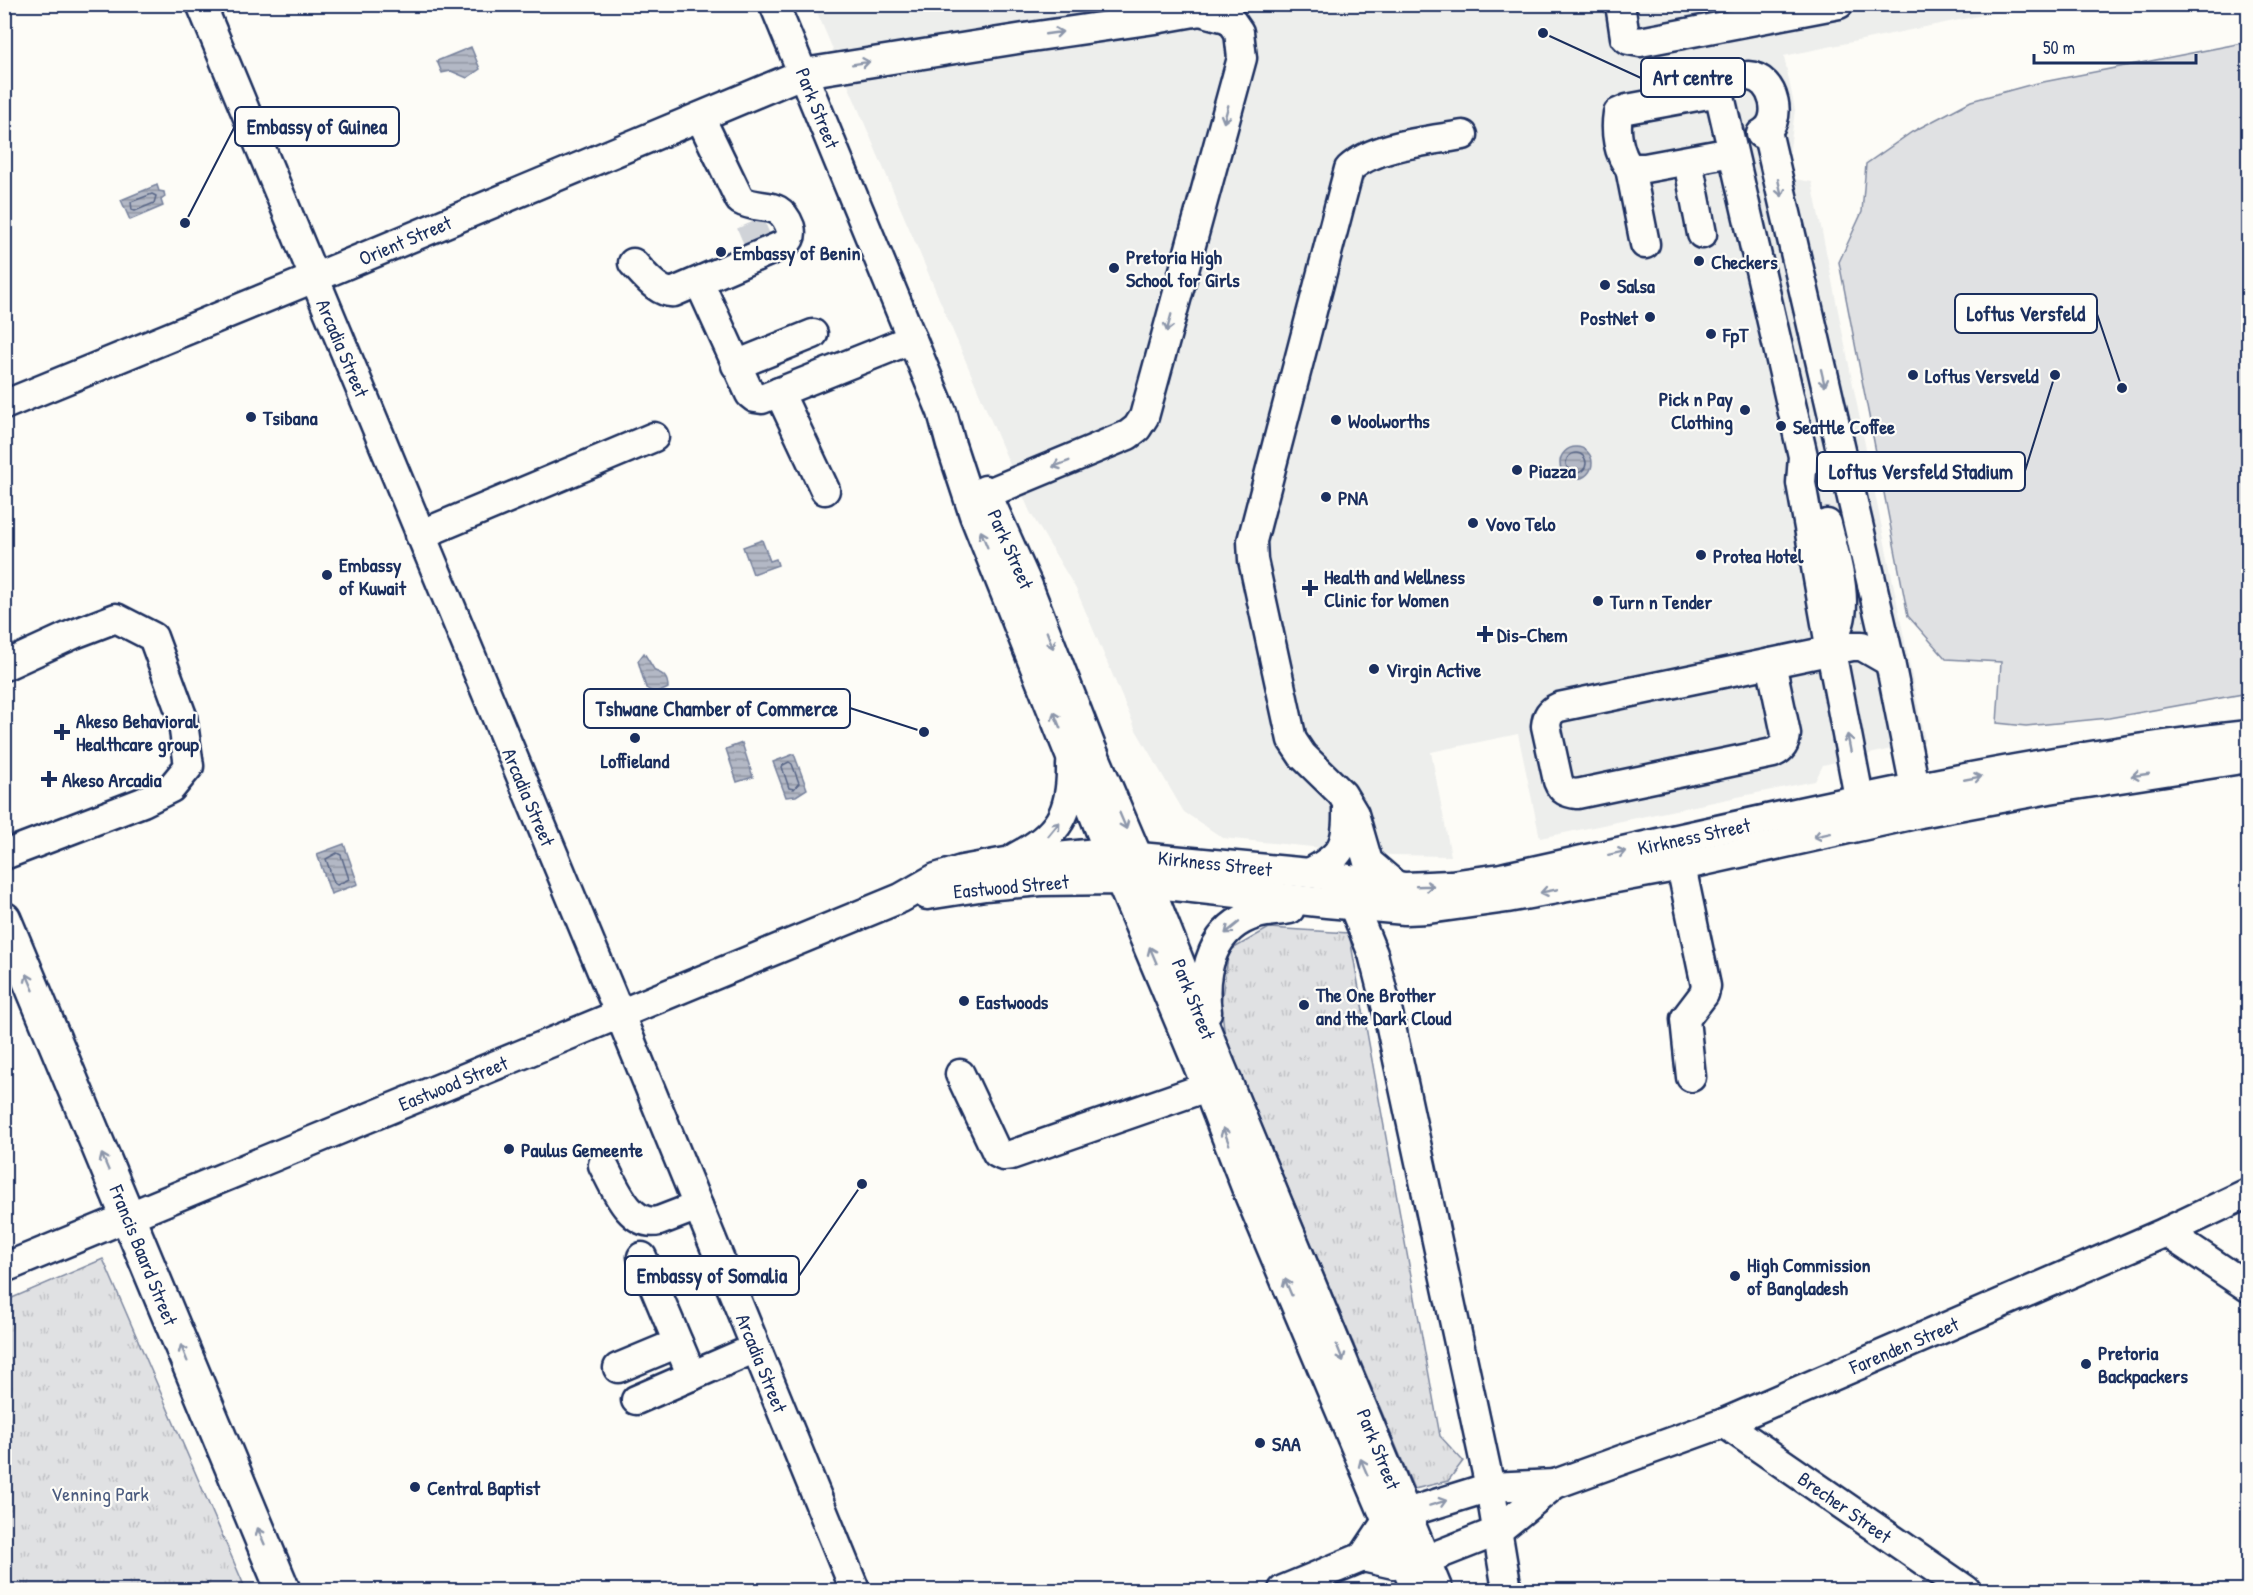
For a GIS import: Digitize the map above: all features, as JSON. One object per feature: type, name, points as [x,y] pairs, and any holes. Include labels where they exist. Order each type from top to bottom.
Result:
[{"type":"main road","name":"Francis Baard Street","points":[[4,919],[283,1590]]},
{"type":"street","name":"Arcadia Street","points":[[201,4],[620,1015],[855,1590]]},
{"type":"street","name":"Park Street","points":[[774,4],[942,412],[974,515],[1109,853],[1133,881],[1396,1517],[1416,1572],[1438,1590]]},
{"type":"street","points":[[1620,4],[1625,37],[1640,42],[1839,4]]},
{"type":"street","name":"Orient Street","points":[[4,405],[804,73],[1200,11],[1230,19],[1239,32],[1242,58],[1144,417],[1137,428],[1128,435],[987,494]]},
{"type":"street","points":[[1748,76],[1764,81],[1772,96],[1774,116],[1764,133],[1890,662],[1918,801]]},
{"type":"street","points":[[1645,244],[1630,168],[1623,159],[1616,127],[1618,114],[1719,92],[1803,456],[1801,483],[1862,813]]},
{"type":"street","points":[[633,263],[666,293],[674,292],[753,230],[700,117]]},
{"type":"street","points":[[1395,885],[1368,862],[1354,814],[1346,800],[1338,789],[1302,755],[1292,740],[1252,551],[1253,531],[1349,169],[1358,160],[1376,153],[1463,135]]},
{"type":"street","points":[[1630,168],[1645,168],[1732,152]]},
{"type":"street","points":[[1688,161],[1702,234]]},
{"type":"street","points":[[705,295],[750,394],[755,398],[762,399],[912,339]]},
{"type":"street","points":[[736,364],[813,334]]},
{"type":"street","points":[[779,392],[825,490]]},
{"type":"street","name":"Park Street","points":[[942,412],[963,441],[1028,586],[1091,747],[1137,855],[1133,881]]},
{"type":"street","points":[[420,535],[654,437]]},
{"type":"street","points":[[1803,456],[1839,448]]},
{"type":"street","points":[[1830,646],[1839,626],[1842,612],[1825,480],[1857,595],[1866,615],[1882,629]]},
{"type":"street","points":[[4,666],[74,634],[116,618],[153,637],[182,716],[189,766],[171,789],[4,855]]},
{"type":"street","points":[[1771,663],[1786,734],[1785,742],[1780,749],[1773,753],[1577,794],[1561,789],[1546,726],[1547,717],[1551,711],[1559,707],[1771,663],[1830,646],[1862,646],[1890,662]]},
{"type":"street","points":[[2198,767],[2229,753],[2248,737]]},
{"type":"street","name":"Kirkness Street","points":[[1137,855],[1310,873],[1344,896],[1395,885],[1407,887],[1451,885],[1862,813],[1918,801],[2064,759],[2148,746],[2248,737]]},
{"type":"street","points":[[1006,862],[1030,849],[1049,835],[1059,823],[1072,791],[1071,755]]},
{"type":"street","name":"Kirkness Street","points":[[1918,801],[2049,789],[2248,758]]},
{"type":"street","points":[[1310,873],[1334,859],[1343,845],[1347,826],[1346,800]]},
{"type":"street","name":"Kirkness Street","points":[[1133,881],[1344,896],[1405,910],[1453,906],[1681,866],[1862,813]]},
{"type":"street","name":"Eastwood Street","points":[[4,1268],[902,898],[920,886],[952,872],[1006,862],[1109,853],[1137,855]]},
{"type":"street","points":[[1681,866],[1706,986],[1704,994],[1685,1018],[1691,1077]]},
{"type":"street","name":"Eastwood Street","points":[[902,898],[985,886],[1061,880],[1133,881]]},
{"type":"street","points":[[960,1074],[997,1153],[1003,1156],[1011,1155],[1214,1076],[1204,985],[1209,958],[1222,936],[1237,923],[1257,914],[1344,896],[1366,934],[1383,990],[1490,1487],[1507,1590]]},
{"type":"street","points":[[603,1165],[625,1205],[636,1216],[644,1220],[653,1223],[698,1206]]},
{"type":"street","name":"Farenden Street","points":[[1396,1517],[1490,1487],[1555,1484],[1724,1423],[2166,1232],[2248,1193]]},
{"type":"street","points":[[2166,1232],[2248,1287]]},
{"type":"street","points":[[642,1257],[693,1376]]},
{"type":"street","points":[[618,1368],[678,1343]]},
{"type":"street","points":[[636,1400],[756,1348]]},
{"type":"street","name":"Brecher Street","points":[[1724,1423],[1966,1590]]},
{"type":"street","name":"Farenden Street","points":[[1416,1572],[1496,1532],[1555,1484]]},
{"type":"street","points":[[1283,1590],[1363,1557],[1396,1517]]},
{"type":"street","points":[[1363,1557],[1416,1572]]},
{"type":"shaded area","points":[[814,5],[2032,5],[1784,56],[1795,110],[1789,156],[1794,179],[1812,182],[1925,741],[1823,765],[1815,781],[1540,838],[1518,734],[1431,752],[1451,856],[1391,855],[1223,838],[1184,812],[1136,730],[1076,589],[1030,512]]},
{"type":"green space","name":"Loftus Versveld","points":[[2248,42],[2248,693],[2109,718],[2026,726],[1997,723],[2001,662],[1946,659],[1908,616],[1839,262],[1862,212],[1866,164],[1912,132],[1971,101],[2033,84]]},
{"type":"green space","points":[[1269,928],[1349,933],[1440,1436],[1463,1461],[1448,1481],[1414,1489],[1225,1037],[1221,1003],[1229,951]]},
{"type":"green space","name":"Venning Park","points":[[103,1259],[246,1590],[5,1590],[5,1301]]},
{"type":"water","points":[[471,47],[480,69],[467,78],[451,71],[442,73],[437,61]]},
{"type":"water","points":[[157,185],[159,191],[164,192],[165,197],[161,200],[163,206],[130,220],[121,200]]},
{"type":"water","points":[[1576,447],[1587,452],[1592,463],[1587,474],[1576,479],[1565,474],[1560,463],[1565,452]]},
{"type":"water","points":[[762,540],[770,561],[776,559],[778,565],[753,574],[743,547]]},
{"type":"water","points":[[644,653],[655,671],[665,677],[668,688],[657,692],[646,688],[638,661]]},
{"type":"water","points":[[742,743],[753,777],[737,782],[726,749]]},
{"type":"water","points":[[794,754],[807,789],[796,796],[786,797],[773,762]]},
{"type":"water","points":[[344,844],[358,884],[331,894],[317,854]]},
{"type":"tunnel","points":[[750,223],[758,242]]},
{"type":"place","name":"Art centre","points":[[1543,33]]},
{"type":"place","name":"Embassy of Guinea","points":[[185,223]]},
{"type":"place","name":"Embassy of Benin","points":[[721,252]]},
{"type":"place","name":"Checkers","points":[[1699,261]]},
{"type":"place","name":"Pretoria High School for Girls","points":[[1114,268]]},
{"type":"place","name":"Salsa","points":[[1605,285]]},
{"type":"place","name":"PostNet","points":[[1650,317]]},
{"type":"place","name":"FpT","points":[[1711,334]]},
{"type":"place","name":"Loftus Versveld","points":[[1913,375]]},
{"type":"place","name":"Loftus Versfeld Stadium","points":[[2055,375]]},
{"type":"place","name":"Loftus Versfeld","points":[[2122,388]]},
{"type":"place","name":"Pick n Pay Clothing","points":[[1745,410]]},
{"type":"place","name":"Tsibana","points":[[251,417]]},
{"type":"place","name":"Woolworths","points":[[1336,420]]},
{"type":"place","name":"Seattle Coffee","points":[[1781,426]]},
{"type":"place","name":"Piazza","points":[[1517,470]]},
{"type":"place","name":"PNA","points":[[1326,497]]},
{"type":"place","name":"Vovo Telo","points":[[1473,523]]},
{"type":"place","name":"Protea Hotel","points":[[1701,555]]},
{"type":"place","name":"Embassy of Kuwait","points":[[327,575]]},
{"type":"place","name":"Health and Wellness Clinic for Women","points":[[1310,588]]},
{"type":"place","name":"Turn n Tender","points":[[1598,601]]},
{"type":"place","name":"Dis-Chem","points":[[1485,634]]},
{"type":"place","name":"Virgin Active","points":[[1374,669]]},
{"type":"place","name":"Akeso Behavioral Healthcare group","points":[[62,732]]},
{"type":"place","name":"Tshwane Chamber of Commerce","points":[[924,732]]},
{"type":"place","name":"Loffieland","points":[[635,738]]},
{"type":"place","name":"Akeso Arcadia","points":[[49,779]]},
{"type":"place","name":"Eastwoods","points":[[964,1001]]},
{"type":"place","name":"The One Brother and the Dark Cloud","points":[[1304,1005]]},
{"type":"place","name":"Paulus Gemeente","points":[[509,1149]]},
{"type":"place","name":"Embassy of Somalia","points":[[862,1184]]},
{"type":"place","name":"High Commission of Bangladesh","points":[[1735,1276]]},
{"type":"place","name":"Pretoria Backpackers","points":[[2086,1364]]},
{"type":"place","name":"SAA","points":[[1260,1443]]},
{"type":"place","name":"Central Baptist","points":[[415,1487]]}]
